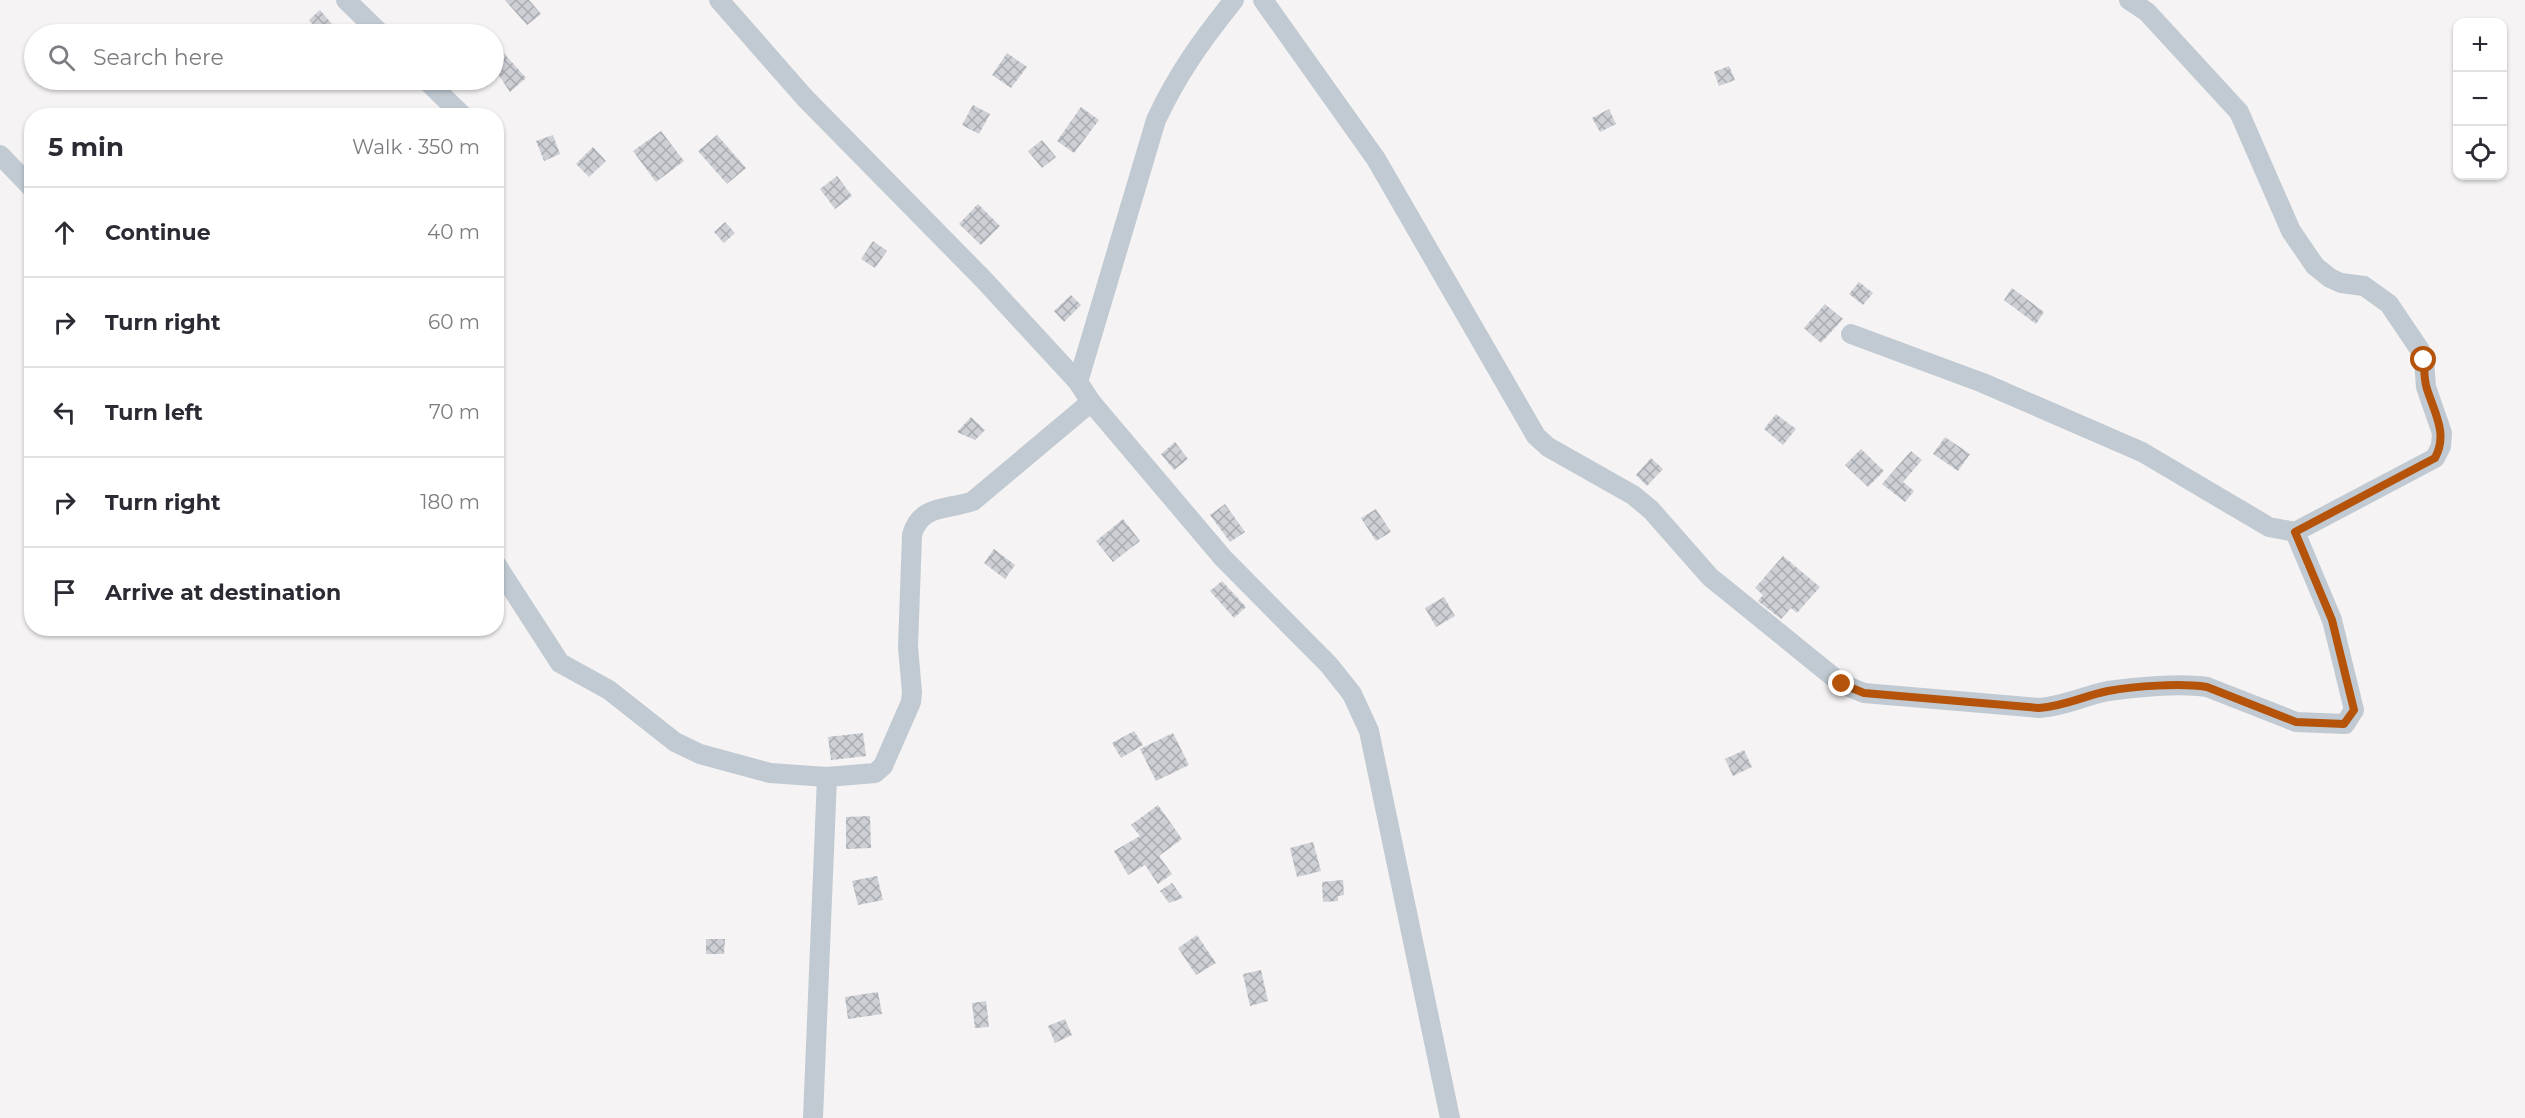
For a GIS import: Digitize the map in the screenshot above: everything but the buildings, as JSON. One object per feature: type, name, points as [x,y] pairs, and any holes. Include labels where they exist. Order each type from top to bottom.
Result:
[{"type":"street","points":[[346,0],[371,24]]},
{"type":"street","points":[[719,0],[805,98],[984,280],[1078,382],[1091,402],[1223,558],[1322,657],[1352,694],[1370,730],[1450,1118]]},
{"type":"street","points":[[1078,382],[1156,120],[1188,58],[1234,0]]},
{"type":"street","points":[[1263,0],[1376,159],[1536,436],[1548,447],[1633,495],[1651,510],[1710,577],[1842,684],[1864,693],[2039,708],[2060,707],[2106,692],[2192,684],[2207,687],[2296,722],[2344,724],[2354,710],[2332,620],[2295,532]]},
{"type":"street","points":[[1851,334],[1983,382],[2142,452],[2269,527],[2295,532],[2435,458],[2441,446],[2442,433],[2426,387],[2424,360],[2420,350],[2389,304],[2364,286],[2341,283],[2330,278],[2315,266],[2291,231],[2239,112],[2147,12],[2129,0]]},
{"type":"street","points":[[436,90],[455,108]]},
{"type":"street","points":[[0,155],[24,180]]},
{"type":"street","points":[[504,576],[560,663],[609,690],[675,742],[700,754],[771,773],[827,777],[880,771],[911,702],[908,647],[912,535],[915,524],[923,516],[937,509],[961,506],[973,501],[1091,402]]},
{"type":"street","points":[[813,1118],[827,777]]},
{"type":"route","points":[[1842,684],[1864,693],[2039,708],[2060,707],[2106,692],[2192,684],[2207,687],[2296,722],[2344,724],[2354,710],[2332,620],[2295,532],[2435,458],[2441,446],[2442,433],[2426,387],[2424,360]]}]
